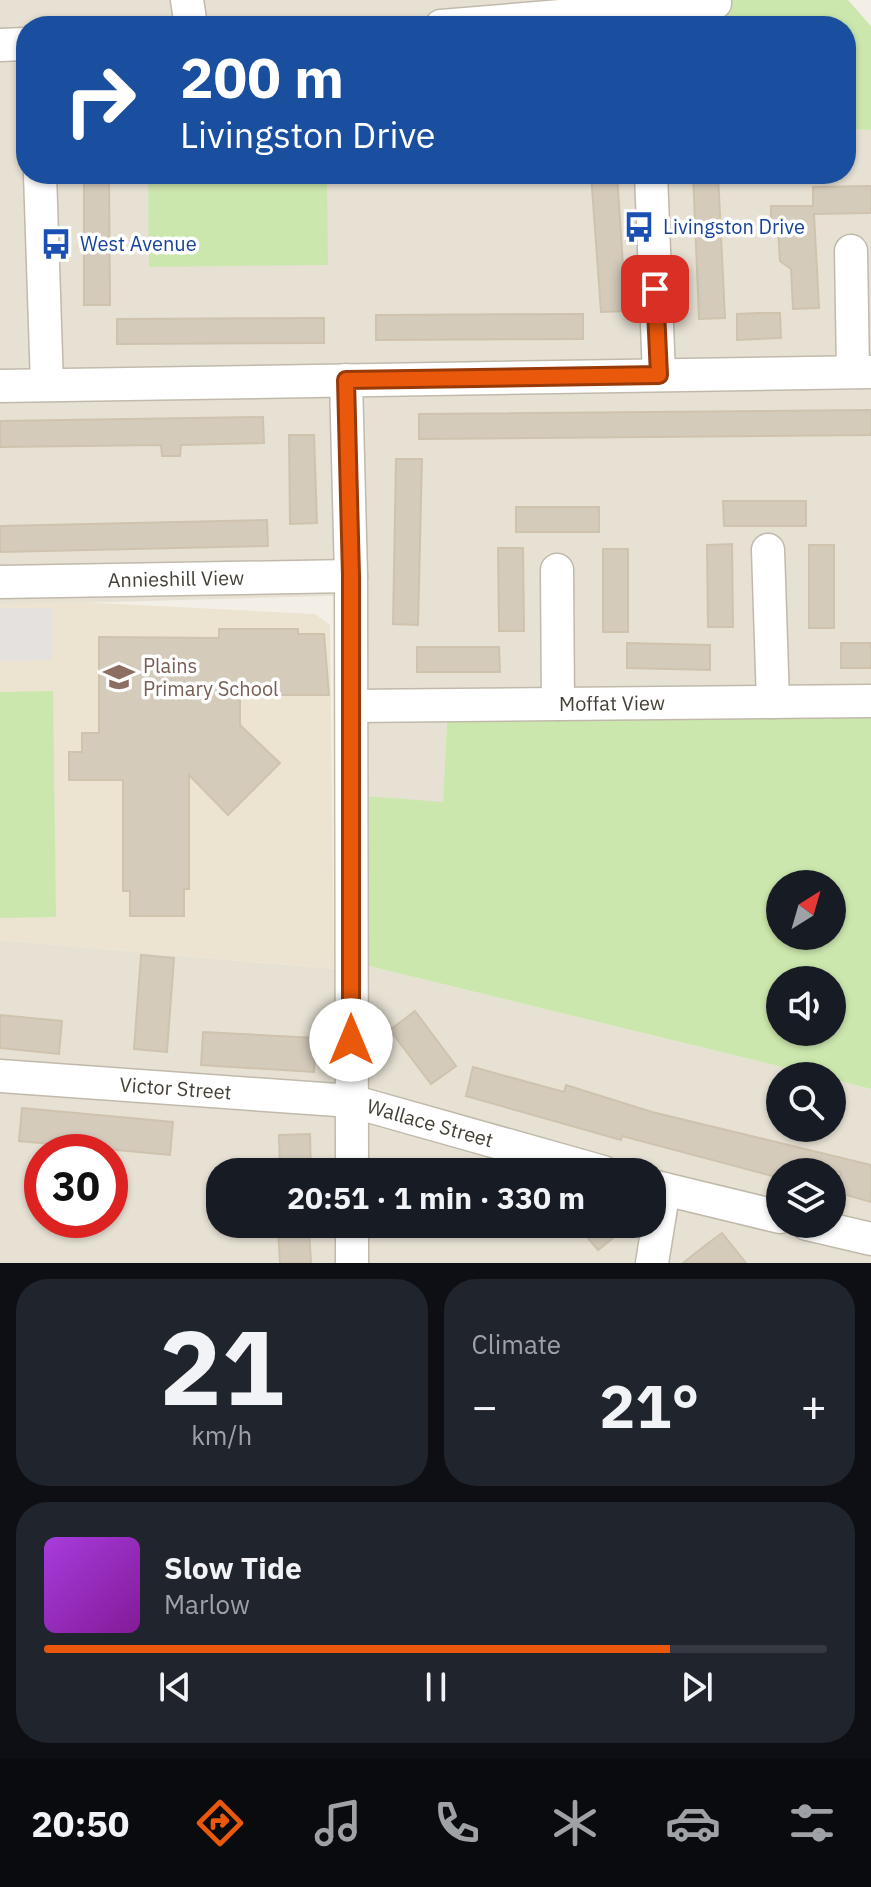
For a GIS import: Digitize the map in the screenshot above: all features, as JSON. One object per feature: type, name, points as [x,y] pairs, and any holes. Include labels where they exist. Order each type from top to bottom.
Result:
[{"type":"street","points":[[653,16],[715,3]]},
{"type":"street","points":[[496,11],[602,16]]},
{"type":"street","points":[[40,184],[47,385]]},
{"type":"street","points":[[651,184],[659,375]]},
{"type":"street","points":[[0,386],[862,372],[851,251]]},
{"type":"street","points":[[346,380],[352,706],[352,1158]]},
{"type":"street","points":[[768,550],[773,702]]},
{"type":"street","points":[[557,570],[558,704]]},
{"type":"street","name":"Annieshill View","points":[[0,582],[351,576]]},
{"type":"street","name":"Moffat View","points":[[352,706],[871,701]]},
{"type":"street","name":"Victor Street","points":[[0,1076],[218,1094],[351,1101]]},
{"type":"street","name":"Wallace Street","points":[[351,1101],[553,1158]]},
{"type":"street","points":[[666,1190],[766,1214]]},
{"type":"street","points":[[846,1233],[871,1239]]},
{"type":"street","points":[[352,1238],[352,1263]]},
{"type":"street","points":[[652,1263],[654,1238]]},
{"type":"shaded area","points":[[0,0],[718,0],[719,13],[715,16],[16,16],[16,184],[856,184],[856,129],[871,130],[871,713],[447,721],[443,803],[366,796],[366,595],[0,605]]},
{"type":"shaded area","points":[[78,602],[315,614],[330,625],[334,969],[0,940],[0,604]]},
{"type":"shaded area","points":[[0,608],[51,608],[52,660],[0,661]]},
{"type":"shaded area","points":[[0,940],[334,969],[369,966],[766,1063],[766,1142],[846,1142],[846,1083],[871,1089],[871,1263],[0,1263]]},
{"type":"green space","points":[[718,0],[848,0],[871,26],[871,130],[856,129],[856,16],[715,16],[719,13]]},
{"type":"green space","points":[[148,184],[327,184],[328,265],[149,267]]},
{"type":"green space","points":[[53,691],[56,917],[0,918],[0,692]]},
{"type":"green space","points":[[871,713],[871,1089],[846,1083],[846,1062],[766,1063],[369,966],[366,796],[443,802],[447,721]]},
{"type":"building","points":[[84,184],[109,184],[110,305],[84,305]]},
{"type":"building","points":[[592,184],[618,184],[626,311],[601,312]]},
{"type":"building","points":[[693,184],[718,184],[725,318],[699,319]]},
{"type":"building","points":[[871,186],[871,213],[814,214],[819,308],[793,309],[791,269],[780,261],[778,230],[771,230],[771,206],[813,206],[813,187]]},
{"type":"building","points":[[780,313],[781,338],[737,340],[737,314]]},
{"type":"building","points":[[583,314],[583,339],[376,340],[376,315]]},
{"type":"building","points":[[324,318],[324,343],[117,344],[117,319]]},
{"type":"building","points":[[871,410],[871,435],[419,439],[419,414]]},
{"type":"building","points":[[263,417],[264,443],[181,445],[180,456],[162,456],[161,445],[0,447],[0,421]]},
{"type":"building","points":[[289,435],[314,435],[317,523],[290,524]]},
{"type":"building","points":[[396,459],[422,459],[418,625],[393,624]]},
{"type":"building","points":[[723,501],[806,501],[806,526],[724,526]]},
{"type":"building","points":[[516,507],[599,507],[599,532],[516,532]]},
{"type":"building","points":[[267,520],[268,546],[0,552],[0,526]]},
{"type":"building","points":[[732,544],[733,627],[708,627],[707,545]]},
{"type":"building","points":[[809,545],[834,545],[834,628],[809,628]]},
{"type":"building","points":[[498,548],[523,548],[524,631],[499,631]]},
{"type":"building","points":[[603,549],[628,549],[628,632],[603,632]]},
{"type":"building","points":[[219,629],[298,629],[298,634],[324,634],[329,695],[240,695],[240,725],[280,763],[228,815],[189,775],[189,889],[184,889],[184,916],[130,916],[130,891],[123,891],[123,780],[69,780],[69,752],[82,752],[82,733],[99,733],[99,637],[219,638]]},
{"type":"building","points":[[627,643],[710,645],[710,670],[627,668]]},
{"type":"building","points":[[841,643],[871,643],[871,668],[841,668]]},
{"type":"building","points":[[417,647],[499,647],[500,672],[417,672]]},
{"type":"building","points":[[141,955],[174,958],[167,1052],[134,1049]]},
{"type":"building","points":[[415,1011],[456,1066],[431,1084],[390,1030]]},
{"type":"building","points":[[0,1015],[62,1021],[59,1054],[0,1048]]},
{"type":"building","points":[[203,1032],[316,1038],[314,1072],[201,1065]]},
{"type":"building","points":[[473,1067],[564,1092],[566,1085],[652,1112],[842,1158],[766,1158],[766,1174],[622,1136],[621,1140],[466,1096]]},
{"type":"building","points":[[22,1108],[173,1122],[170,1155],[128,1151],[128,1134],[24,1134],[24,1141],[19,1141]]},
{"type":"building","points":[[310,1134],[311,1158],[280,1158],[279,1135]]},
{"type":"building","points":[[846,1159],[871,1165],[871,1202],[846,1195]]},
{"type":"building","points":[[722,1233],[746,1263],[683,1263],[707,1244]]},
{"type":"building","points":[[278,1238],[310,1238],[311,1263],[280,1263]]},
{"type":"building","points":[[588,1238],[613,1238],[598,1250]]},
{"type":"place","name":"Livingston Drive","points":[[639,227]]},
{"type":"place","name":"West Avenue","points":[[56,244]]},
{"type":"place","name":"Plains Primary School","points":[[119,677]]},
{"type":"route","points":[[351,1040],[351,576],[346,380],[659,375],[655,289]]}]
